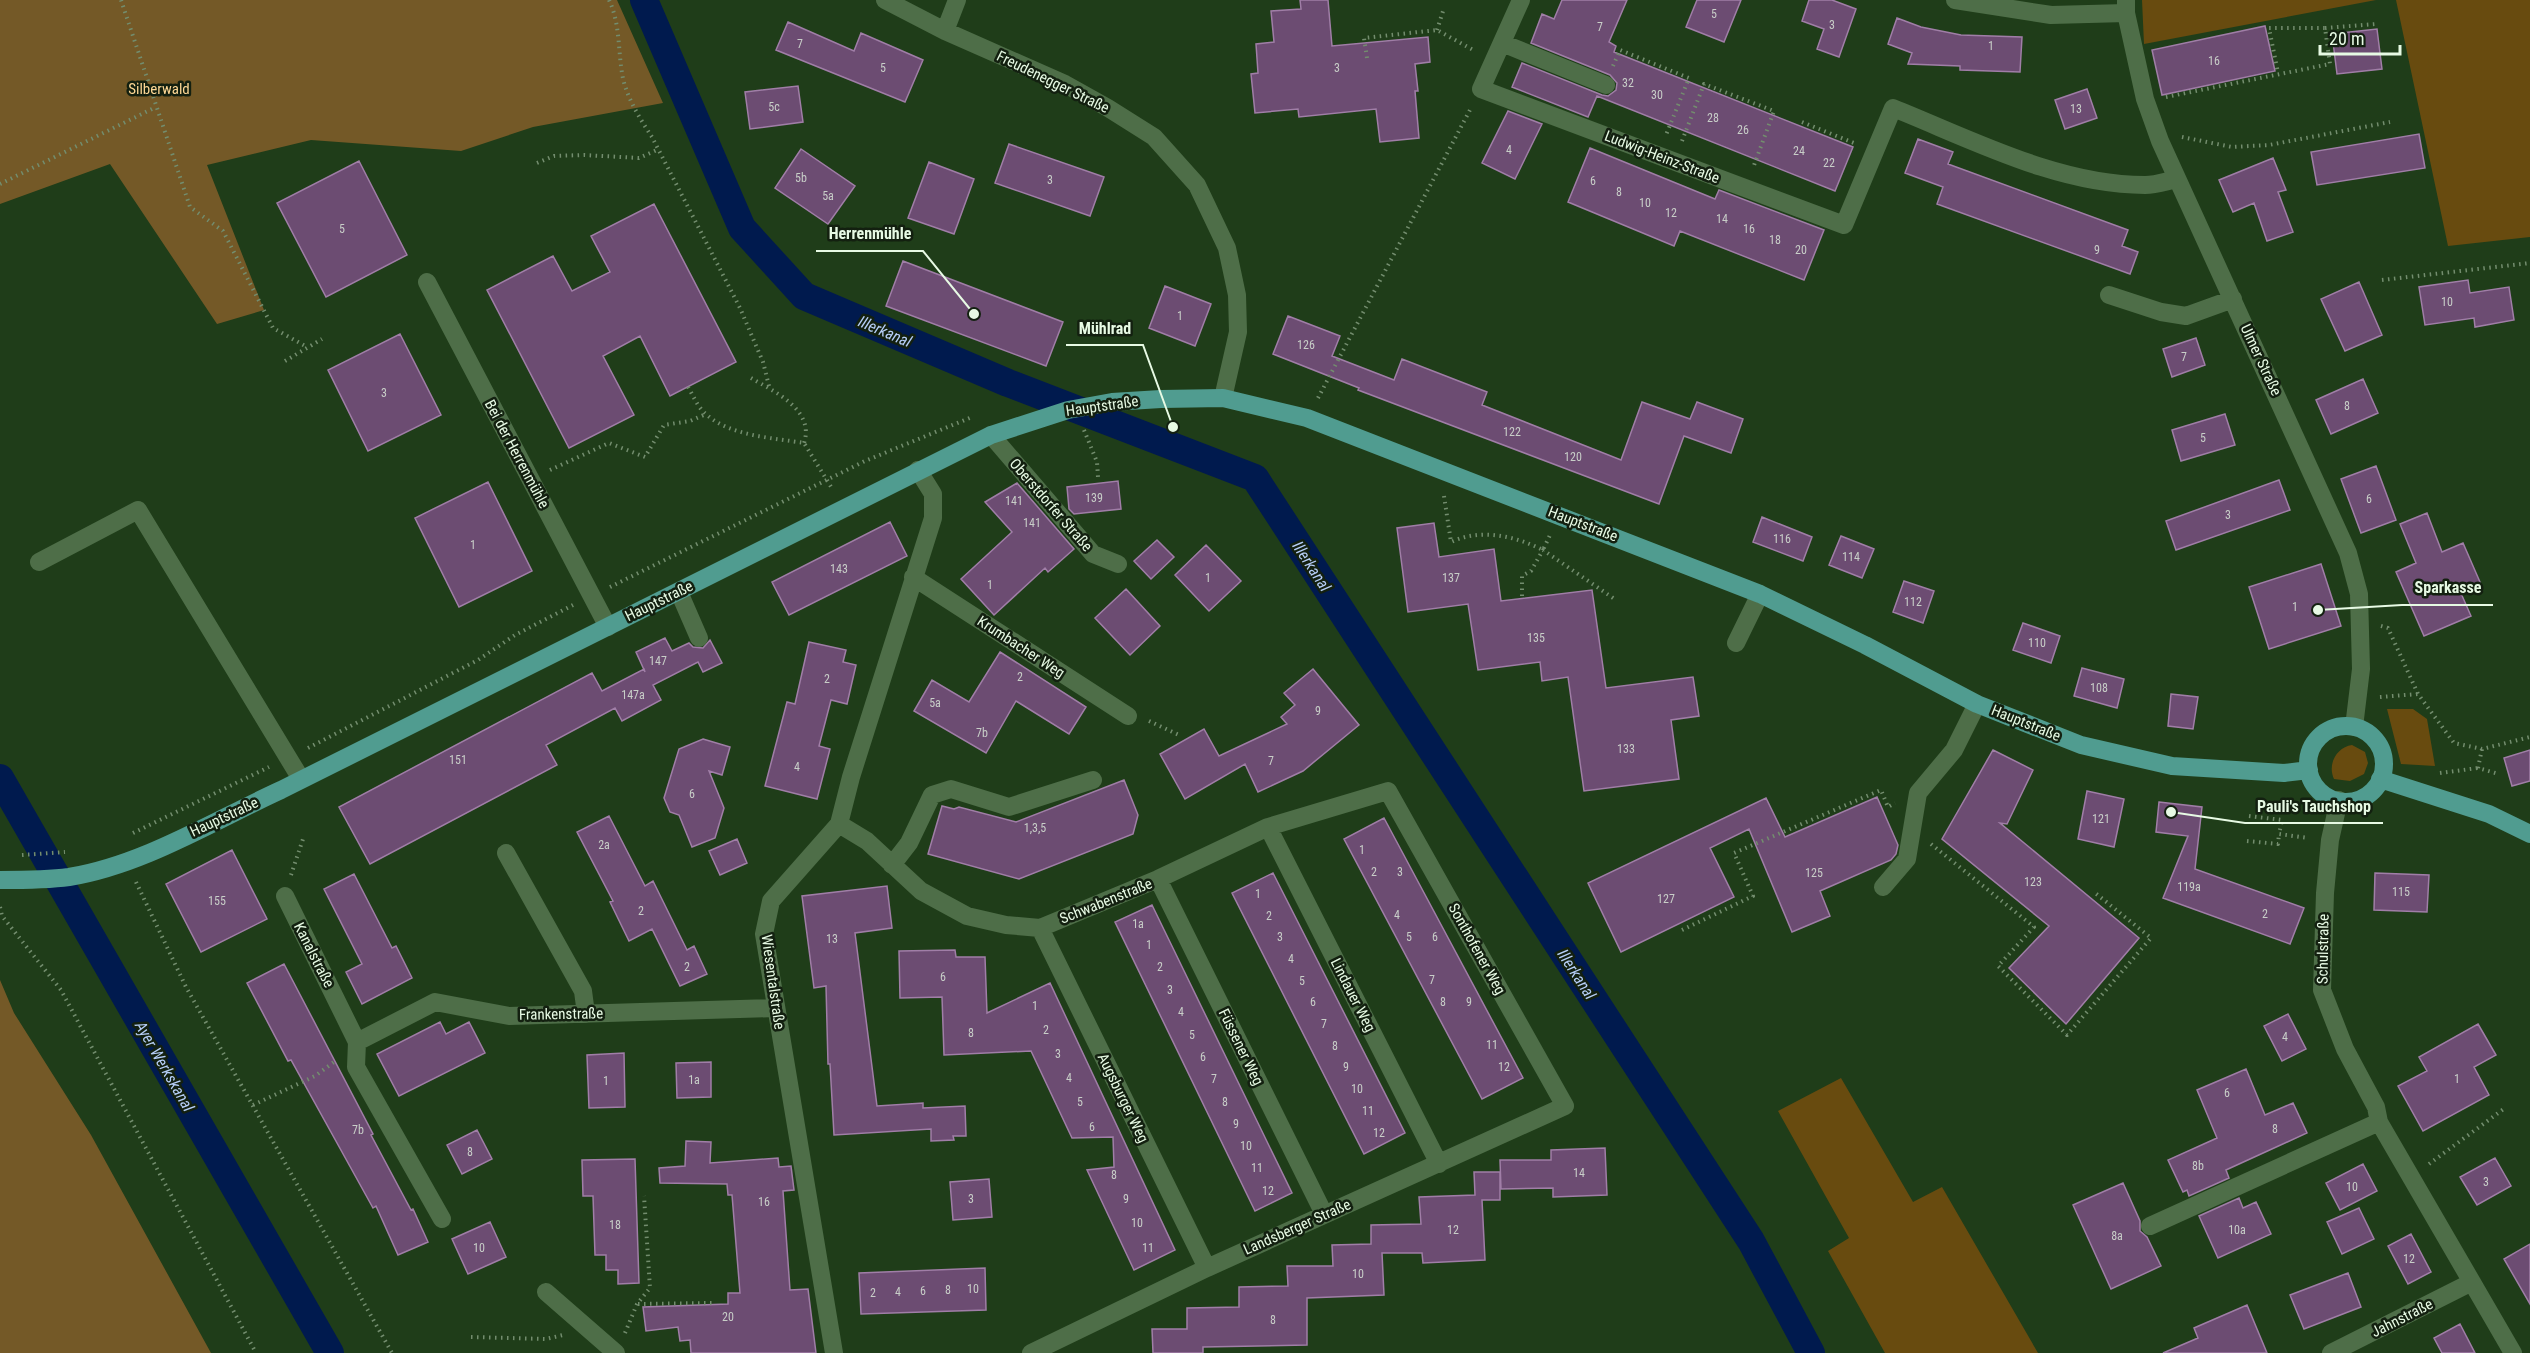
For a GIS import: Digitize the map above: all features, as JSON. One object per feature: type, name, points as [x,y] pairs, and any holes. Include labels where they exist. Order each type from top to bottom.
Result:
[{"type":"main road","name":"Hauptstraße","points":[[0,880],[68,877],[126,861],[301,779],[991,435],[1068,410],[1112,402],[1161,399],[1223,398],[1307,418],[1760,594],[1881,653],[1977,704],[2081,745],[2154,763],[2284,773],[2309,771]]},
{"type":"main road","points":[[2354,727],[2370,735],[2382,752],[2384,771],[2374,790],[2364,797],[2353,801],[2339,800],[2327,796],[2318,789],[2309,771],[2309,755],[2317,739],[2333,728],[2354,727]]},
{"type":"main road","points":[[2380,779],[2489,814],[2530,834]]},
{"type":"street","name":"Freudenegger Straße","points":[[885,0],[945,31],[1065,84],[1108,108],[1154,137],[1197,185],[1227,248],[1237,295],[1239,332],[1223,398]]},
{"type":"street","points":[[945,31],[957,0]]},
{"type":"street","points":[[1481,89],[1521,0]]},
{"type":"street","points":[[1958,0],[2051,15],[2126,7]]},
{"type":"street","name":"Ulmer Straße","points":[[2126,7],[2146,102],[2160,141],[2344,540],[2359,594],[2361,669],[2354,727]]},
{"type":"street","points":[[1502,43],[1606,85]]},
{"type":"street","name":"Ludwig-Heinz-Straße","points":[[1481,89],[1844,225],[1875,152]]},
{"type":"street","points":[[1875,152],[1893,108],[2036,165],[2106,183],[2148,185],[2177,179]]},
{"type":"street","name":"Bei der Herrenmühle","points":[[427,282],[608,627]]},
{"type":"street","points":[[2109,295],[2161,312],[2186,316],[2233,300]]},
{"type":"street","name":"Oberstdorfer Straße","points":[[991,435],[1093,554],[1118,564]]},
{"type":"street","name":"Wiesentalstraße","points":[[834,1353],[764,934],[771,901],[839,824],[933,518],[933,494],[918,470]]},
{"type":"street","points":[[39,562],[138,510],[301,779]]},
{"type":"street","name":"Krumbacher Weg","points":[[913,577],[1128,716]]},
{"type":"street","points":[[679,592],[699,638]]},
{"type":"street","points":[[1736,643],[1760,594]]},
{"type":"street","points":[[1883,887],[1906,859],[1918,793],[1954,750],[1977,704]]},
{"type":"street","points":[[892,864],[909,843],[932,795],[951,789],[1009,807],[1093,780]]},
{"type":"street","name":"Schwabenstraße","points":[[839,824],[867,841],[921,891],[968,916],[1006,925],[1040,928],[1158,879],[1268,827],[1388,791]]},
{"type":"street","name":"Sonthofener Weg","points":[[1388,791],[1565,1106]]},
{"type":"street","name":"Schulstraße","points":[[2339,800],[2330,840],[2325,893],[2322,990],[2344,1049],[2376,1107],[2379,1122],[2513,1353]]},
{"type":"street","name":"Lindauer Weg","points":[[1268,827],[1439,1164]]},
{"type":"street","points":[[506,853],[583,991],[586,1014]]},
{"type":"street","name":"Füssener Weg","points":[[1158,879],[1324,1214]]},
{"type":"street","name":"Kanalstraße","points":[[285,896],[357,1042]]},
{"type":"street","name":"Augsburger Weg","points":[[1040,928],[1207,1268]]},
{"type":"street","name":"Frankenstraße","points":[[357,1042],[435,1002],[509,1016],[775,1008]]},
{"type":"street","points":[[357,1042],[356,1067],[442,1219]]},
{"type":"street","name":"Landsberger Straße","points":[[1030,1353],[1207,1268],[1565,1106]]},
{"type":"street","points":[[2150,1226],[2379,1122]]},
{"type":"street","name":"Jahnstraße","points":[[2331,1353],[2472,1282]]},
{"type":"street","points":[[546,1292],[588,1328],[619,1348]]},
{"type":"path","points":[[121,0],[190,207],[223,231],[273,328],[307,347]]},
{"type":"path","points":[[609,0],[620,46],[622,75],[641,121],[740,308],[763,362],[770,390]]},
{"type":"path","points":[[1437,30],[1444,8]]},
{"type":"path","points":[[2278,73],[2269,28],[2325,28],[2376,24]]},
{"type":"path","points":[[2146,102],[2330,64],[2325,28]]},
{"type":"path","points":[[1367,58],[1365,38],[1437,30],[1494,61]]},
{"type":"path","points":[[1606,85],[1620,50],[1689,78],[1666,158]]},
{"type":"path","points":[[1666,158],[1704,84],[1774,111],[1745,189]]},
{"type":"path","points":[[1307,418],[1305,417],[1323,391],[1481,89]]},
{"type":"path","points":[[0,184],[156,107]]},
{"type":"path","points":[[1802,122],[1875,152]]},
{"type":"path","points":[[2160,141],[2186,136],[2232,147],[2269,145],[2390,122]]},
{"type":"path","points":[[537,163],[554,156],[639,158],[657,150]]},
{"type":"path","points":[[2382,280],[2530,263]]},
{"type":"path","points":[[285,362],[322,339]]},
{"type":"path","points":[[752,378],[786,399],[804,417],[808,431],[804,442]]},
{"type":"path","points":[[688,387],[706,414],[747,435],[804,442]]},
{"type":"path","points":[[530,480],[609,443],[645,457],[664,425],[690,421],[706,414]]},
{"type":"path","points":[[828,479],[865,461],[975,416]]},
{"type":"path","points":[[1085,437],[1097,462],[1098,477]]},
{"type":"path","points":[[804,442],[828,479],[842,509]]},
{"type":"path","points":[[1453,473],[1444,497],[1451,542],[1463,536],[1508,537],[1527,542],[1543,550],[1617,600]]},
{"type":"path","points":[[1522,596],[1522,576],[1531,571],[1559,515]]},
{"type":"path","points":[[2360,621],[2388,628],[2418,694],[2454,743],[2482,749],[2530,737]]},
{"type":"path","points":[[2357,699],[2418,694]]},
{"type":"path","points":[[127,836],[287,759],[402,700]]},
{"type":"path","points":[[1128,716],[1147,720],[1179,735]]},
{"type":"path","points":[[2482,749],[2478,768],[2499,774]]},
{"type":"path","points":[[1682,930],[1753,896],[1734,853],[1881,790],[1888,807],[1918,793]]},
{"type":"path","points":[[2247,841],[2278,844],[2282,820],[2249,816]]},
{"type":"path","points":[[1912,828],[2034,927],[1998,966],[2067,1035],[2151,938],[2094,892]]},
{"type":"path","points":[[2279,834],[2330,840]]},
{"type":"path","points":[[285,896],[304,836]]},
{"type":"path","points":[[19,855],[74,850]]},
{"type":"path","points":[[126,861],[186,987],[392,1353]]},
{"type":"path","points":[[0,907],[2,916],[61,990],[256,1353]]},
{"type":"path","points":[[253,1105],[315,1076],[357,1042]]},
{"type":"path","points":[[2411,1179],[2452,1145],[2505,1108]]},
{"type":"path","points":[[619,1348],[637,1304],[650,1288],[644,1197]]},
{"type":"path","points":[[637,1304],[712,1303]]},
{"type":"path","points":[[471,1337],[546,1339],[588,1328]]},
{"type":"shaded area","points":[[2142,0],[2376,0],[2144,44]]},
{"type":"shaded area","points":[[2396,0],[2530,0],[2530,237],[2448,246]]},
{"type":"shaded area","points":[[2387,709],[2413,709],[2427,719],[2435,766],[2401,764]]},
{"type":"shaded area","points":[[2352,745],[2365,752],[2368,763],[2364,774],[2350,781],[2334,779],[2332,768],[2335,757],[2342,749]]},
{"type":"shaded area","points":[[1841,1078],[1913,1202],[1942,1187],[2038,1353],[1885,1353],[1828,1251],[1849,1238],[1778,1111]]},
{"type":"green space","name":"Silberwald","points":[[0,0],[617,0],[663,103],[533,127],[461,151],[311,140],[207,165],[264,310],[217,324],[110,164],[0,204]]},
{"type":"green space","points":[[0,980],[14,1013],[91,1135],[211,1353],[0,1353]]},
{"type":"building","points":[[1300,0],[1328,0],[1332,46],[1428,37],[1430,62],[1415,64],[1419,138],[1380,142],[1376,109],[1299,117],[1298,109],[1255,113],[1251,74],[1258,73],[1256,44],[1274,42],[1271,11],[1301,9]]},
{"type":"building","points":[[1562,0],[1627,0],[1609,42],[1616,46],[1614,52],[1853,147],[1835,191],[1597,96],[1588,117],[1512,87],[1522,63],[1602,95],[1608,96],[1616,90],[1617,83],[1610,75],[1531,43],[1542,14],[1554,19]]},
{"type":"building","points":[[1697,0],[1741,0],[1724,42],[1686,27]]},
{"type":"building","points":[[1809,0],[1832,0],[1856,9],[1839,57],[1817,49],[1824,29],[1802,21]]},
{"type":"building","points":[[1897,18],[1921,27],[1961,35],[2022,37],[2020,72],[1960,70],[1960,66],[1908,64],[1912,53],[1888,44]]},
{"type":"building","points":[[788,22],[854,51],[861,33],[923,60],[905,102],[776,50]]},
{"type":"building","points":[[2265,26],[2275,71],[2162,95],[2152,50]]},
{"type":"building","points":[[2377,29],[2382,69],[2337,74],[2332,34]]},
{"type":"building","points":[[798,86],[803,122],[750,129],[745,92]]},
{"type":"building","points":[[2087,89],[2097,118],[2065,129],[2055,100]]},
{"type":"building","points":[[1508,111],[1542,124],[1515,179],[1482,163]]},
{"type":"building","points":[[2419,134],[2425,168],[2317,185],[2311,152]]},
{"type":"building","points":[[1918,139],[1953,152],[1948,164],[2128,230],[2122,246],[2138,252],[2130,274],[1937,204],[1943,187],[1905,173]]},
{"type":"building","points":[[1009,144],[1104,177],[1090,216],[995,183]]},
{"type":"building","points":[[1590,148],[1715,199],[1719,190],[1824,230],[1804,280],[1680,231],[1674,246],[1568,202]]},
{"type":"building","points":[[801,149],[855,186],[828,224],[775,188]]},
{"type":"building","points":[[2273,158],[2286,190],[2278,192],[2293,232],[2267,241],[2254,203],[2233,212],[2219,180]]},
{"type":"building","points":[[359,161],[407,255],[326,297],[277,203]]},
{"type":"building","points":[[929,162],[974,179],[954,234],[908,218]]},
{"type":"building","points":[[654,204],[736,362],[670,396],[640,336],[603,356],[634,415],[569,448],[487,290],[553,256],[572,291],[610,272],[591,236]]},
{"type":"building","points":[[903,261],[1063,322],[1046,366],[886,306]]},
{"type":"building","points":[[2468,280],[2470,293],[2509,287],[2514,320],[2475,327],[2474,318],[2425,325],[2419,287]]},
{"type":"building","points":[[2359,282],[2382,335],[2345,351],[2321,299]]},
{"type":"building","points":[[1165,286],[1211,304],[1195,346],[1149,328]]},
{"type":"building","points":[[1288,316],[1340,336],[1332,356],[1394,380],[1402,359],[1487,392],[1482,405],[1621,460],[1642,402],[1690,419],[1697,402],[1743,419],[1731,453],[1684,436],[1659,504],[1358,390],[1359,388],[1273,354]]},
{"type":"building","points":[[400,334],[441,415],[368,451],[328,370]]},
{"type":"building","points":[[2196,338],[2205,365],[2172,377],[2163,349]]},
{"type":"building","points":[[2363,379],[2378,413],[2331,434],[2316,400]]},
{"type":"building","points":[[2225,414],[2235,445],[2181,461],[2172,430]]},
{"type":"building","points":[[2376,466],[2396,520],[2361,533],[2341,479]]},
{"type":"building","points":[[2279,480],[2290,510],[2176,550],[2166,521]]},
{"type":"building","points":[[1118,481],[1121,509],[1074,514],[1069,509],[1067,487]]},
{"type":"building","points":[[488,482],[532,571],[459,607],[415,518]]},
{"type":"building","points":[[1017,483],[1074,549],[1048,572],[1045,568],[994,615],[961,579],[1012,532],[985,502]]},
{"type":"building","points":[[2427,513],[2442,552],[2463,543],[2480,582],[2460,591],[2471,616],[2424,636],[2396,572],[2416,563],[2400,524]]},
{"type":"building","points":[[1762,517],[1812,537],[1803,561],[1753,542]]},
{"type":"building","points":[[890,522],[907,556],[789,615],[772,582]]},
{"type":"building","points":[[1434,523],[1439,557],[1494,549],[1501,601],[1592,590],[1606,688],[1693,677],[1699,716],[1671,720],[1679,779],[1584,791],[1568,677],[1542,681],[1540,662],[1478,670],[1468,604],[1408,612],[1397,528]]},
{"type":"building","points":[[1841,536],[1874,549],[1862,578],[1829,565]]},
{"type":"building","points":[[1157,540],[1174,557],[1151,579],[1134,561]]},
{"type":"building","points":[[1206,545],[1241,581],[1209,611],[1175,575]]},
{"type":"building","points":[[2321,564],[2341,626],[2269,649],[2249,587]]},
{"type":"building","points":[[1904,581],[1934,591],[1923,623],[1893,612]]},
{"type":"building","points":[[1126,589],[1160,626],[1130,655],[1095,618]]},
{"type":"building","points":[[2023,623],[2060,636],[2051,663],[2013,650]]},
{"type":"building","points":[[665,638],[672,651],[689,643],[693,647],[703,648],[710,640],[722,663],[703,672],[698,662],[653,685],[661,700],[622,721],[615,708],[546,745],[557,765],[370,864],[339,807],[592,673],[602,691],[644,669],[636,652]]},
{"type":"building","points":[[809,642],[846,650],[843,662],[856,665],[847,704],[831,700],[819,746],[830,749],[817,799],[765,786],[787,702],[795,704]]},
{"type":"building","points":[[1000,652],[1086,707],[1069,734],[1016,701],[986,753],[914,711],[932,680],[969,702]]},
{"type":"building","points":[[2082,668],[2124,679],[2117,708],[2074,696]]},
{"type":"building","points":[[1313,669],[1359,725],[1303,771],[1258,792],[1245,764],[1185,799],[1160,754],[1204,729],[1219,756],[1287,724],[1281,717],[1295,705],[1284,693]]},
{"type":"building","points":[[2171,694],[2198,697],[2193,729],[2168,726]]},
{"type":"building","points":[[703,739],[730,747],[722,775],[709,771],[724,808],[715,838],[692,847],[679,815],[670,812],[664,798],[679,749]]},
{"type":"building","points":[[1993,750],[2033,770],[2007,824],[2000,823],[2139,938],[2066,1024],[2009,968],[2049,926],[1942,839]]},
{"type":"building","points":[[2530,750],[2530,781],[2512,786],[2504,758]]},
{"type":"building","points":[[1124,780],[1138,815],[1133,834],[1019,879],[928,854],[942,806],[954,809],[959,807],[1016,822]]},
{"type":"building","points":[[2087,791],[2124,799],[2114,847],[2078,839]]},
{"type":"building","points":[[1877,797],[1898,845],[1896,854],[1891,860],[1820,891],[1830,916],[1792,932],[1749,829],[1710,848],[1734,897],[1621,952],[1588,883],[1766,798],[1785,837]]},
{"type":"building","points":[[2159,802],[2202,807],[2195,869],[2304,908],[2290,944],[2163,898],[2188,836],[2156,832]]},
{"type":"building","points":[[609,816],[645,886],[653,881],[687,950],[694,946],[707,974],[680,986],[652,929],[629,941],[610,902],[613,901],[577,832]]},
{"type":"building","points":[[1384,818],[1523,1078],[1482,1099],[1344,839]]},
{"type":"building","points":[[737,839],[747,863],[720,875],[709,851]]},
{"type":"building","points":[[232,850],[267,919],[201,952],[166,884]]},
{"type":"building","points":[[1273,873],[1405,1133],[1364,1154],[1232,893]]},
{"type":"building","points":[[2375,873],[2429,875],[2427,912],[2374,910]]},
{"type":"building","points":[[354,874],[392,948],[396,946],[412,978],[362,1004],[346,972],[362,964],[324,889]]},
{"type":"building","points":[[887,886],[892,928],[855,933],[877,1106],[923,1103],[923,1108],[965,1106],[966,1136],[953,1136],[954,1140],[931,1141],[931,1129],[834,1135],[830,1064],[828,1064],[826,986],[814,988],[802,896]]},
{"type":"building","points":[[1152,905],[1292,1193],[1255,1211],[1115,922]]},
{"type":"building","points":[[955,950],[956,957],[985,957],[987,1013],[1050,983],[1175,1250],[1134,1270],[1087,1170],[1114,1167],[1113,1137],[1072,1138],[1031,1051],[944,1055],[942,997],[900,998],[899,951]]},
{"type":"building","points":[[284,964],[373,1134],[371,1135],[411,1210],[413,1209],[428,1242],[398,1255],[376,1206],[373,1208],[291,1060],[288,1061],[247,983]]},
{"type":"building","points":[[2288,1014],[2306,1049],[2282,1061],[2264,1026]]},
{"type":"building","points":[[440,1022],[446,1034],[469,1022],[485,1053],[399,1096],[377,1054]]},
{"type":"building","points":[[2478,1024],[2496,1055],[2474,1067],[2489,1095],[2423,1131],[2398,1086],[2427,1071],[2419,1057]]},
{"type":"building","points":[[624,1053],[625,1107],[589,1108],[587,1055]]},
{"type":"building","points":[[711,1062],[711,1097],[677,1098],[676,1063]]},
{"type":"building","points":[[2246,1069],[2265,1115],[2293,1103],[2307,1133],[2226,1170],[2229,1178],[2189,1196],[2187,1190],[2183,1192],[2168,1160],[2217,1138],[2197,1090]]},
{"type":"building","points":[[477,1130],[492,1159],[462,1174],[447,1145]]},
{"type":"building","points":[[686,1141],[711,1142],[710,1163],[778,1158],[779,1167],[791,1166],[794,1190],[783,1191],[790,1290],[808,1289],[816,1353],[691,1353],[690,1340],[680,1341],[678,1327],[646,1331],[643,1307],[728,1304],[728,1293],[740,1293],[732,1195],[728,1195],[727,1184],[660,1183],[659,1168],[685,1166]]},
{"type":"building","points":[[1605,1148],[1607,1195],[1553,1197],[1553,1188],[1501,1189],[1500,1160],[1551,1160],[1551,1150]]},
{"type":"building","points":[[2495,1158],[2511,1186],[2477,1205],[2460,1177]]},
{"type":"building","points":[[635,1159],[639,1283],[618,1284],[618,1270],[606,1270],[606,1255],[595,1255],[593,1196],[583,1196],[582,1160]]},
{"type":"building","points":[[2363,1164],[2377,1191],[2340,1210],[2326,1183]]},
{"type":"building","points":[[1474,1172],[1500,1172],[1500,1200],[1482,1200],[1485,1260],[1423,1263],[1422,1253],[1382,1253],[1384,1295],[1307,1298],[1307,1345],[1203,1347],[1203,1353],[1153,1353],[1152,1329],[1187,1329],[1187,1308],[1239,1307],[1239,1287],[1288,1286],[1287,1266],[1333,1266],[1332,1245],[1371,1244],[1371,1225],[1421,1224],[1419,1197],[1475,1195]]},
{"type":"building","points":[[989,1179],[992,1217],[953,1220],[950,1182]]},
{"type":"building","points":[[2123,1183],[2140,1221],[2140,1231],[2147,1237],[2161,1266],[2111,1289],[2073,1205]]},
{"type":"building","points":[[2239,1198],[2243,1208],[2256,1202],[2271,1234],[2218,1258],[2199,1216]]},
{"type":"building","points":[[2359,1208],[2374,1239],[2342,1254],[2327,1222]]},
{"type":"building","points":[[490,1222],[506,1257],[468,1274],[452,1239]]},
{"type":"building","points":[[2411,1234],[2431,1272],[2408,1284],[2388,1246]]},
{"type":"building","points":[[2530,1244],[2530,1304],[2504,1259]]},
{"type":"building","points":[[985,1268],[986,1310],[861,1314],[859,1273]]},
{"type":"building","points":[[2348,1273],[2361,1307],[2304,1329],[2290,1295]]},
{"type":"building","points":[[2247,1305],[2267,1353],[2163,1353],[2198,1338],[2194,1328]]},
{"type":"building","points":[[2460,1324],[2475,1353],[2442,1353],[2434,1338]]},
{"type":"waterway","name":"Illerkanal","points":[[644,0],[742,228],[804,296],[1008,383],[1255,478],[1751,1241],[1811,1353]]},
{"type":"waterway","name":"Ayer Werkskanal","points":[[0,778],[330,1353]]},
{"type":"place","name":"Herrenmühle","points":[[974,314]]},
{"type":"place","name":"Mühlrad","points":[[1173,427]]},
{"type":"place","name":"Sparkasse","points":[[2318,610]]},
{"type":"place","name":"Pauli's Tauchshop","points":[[2171,812]]}]
